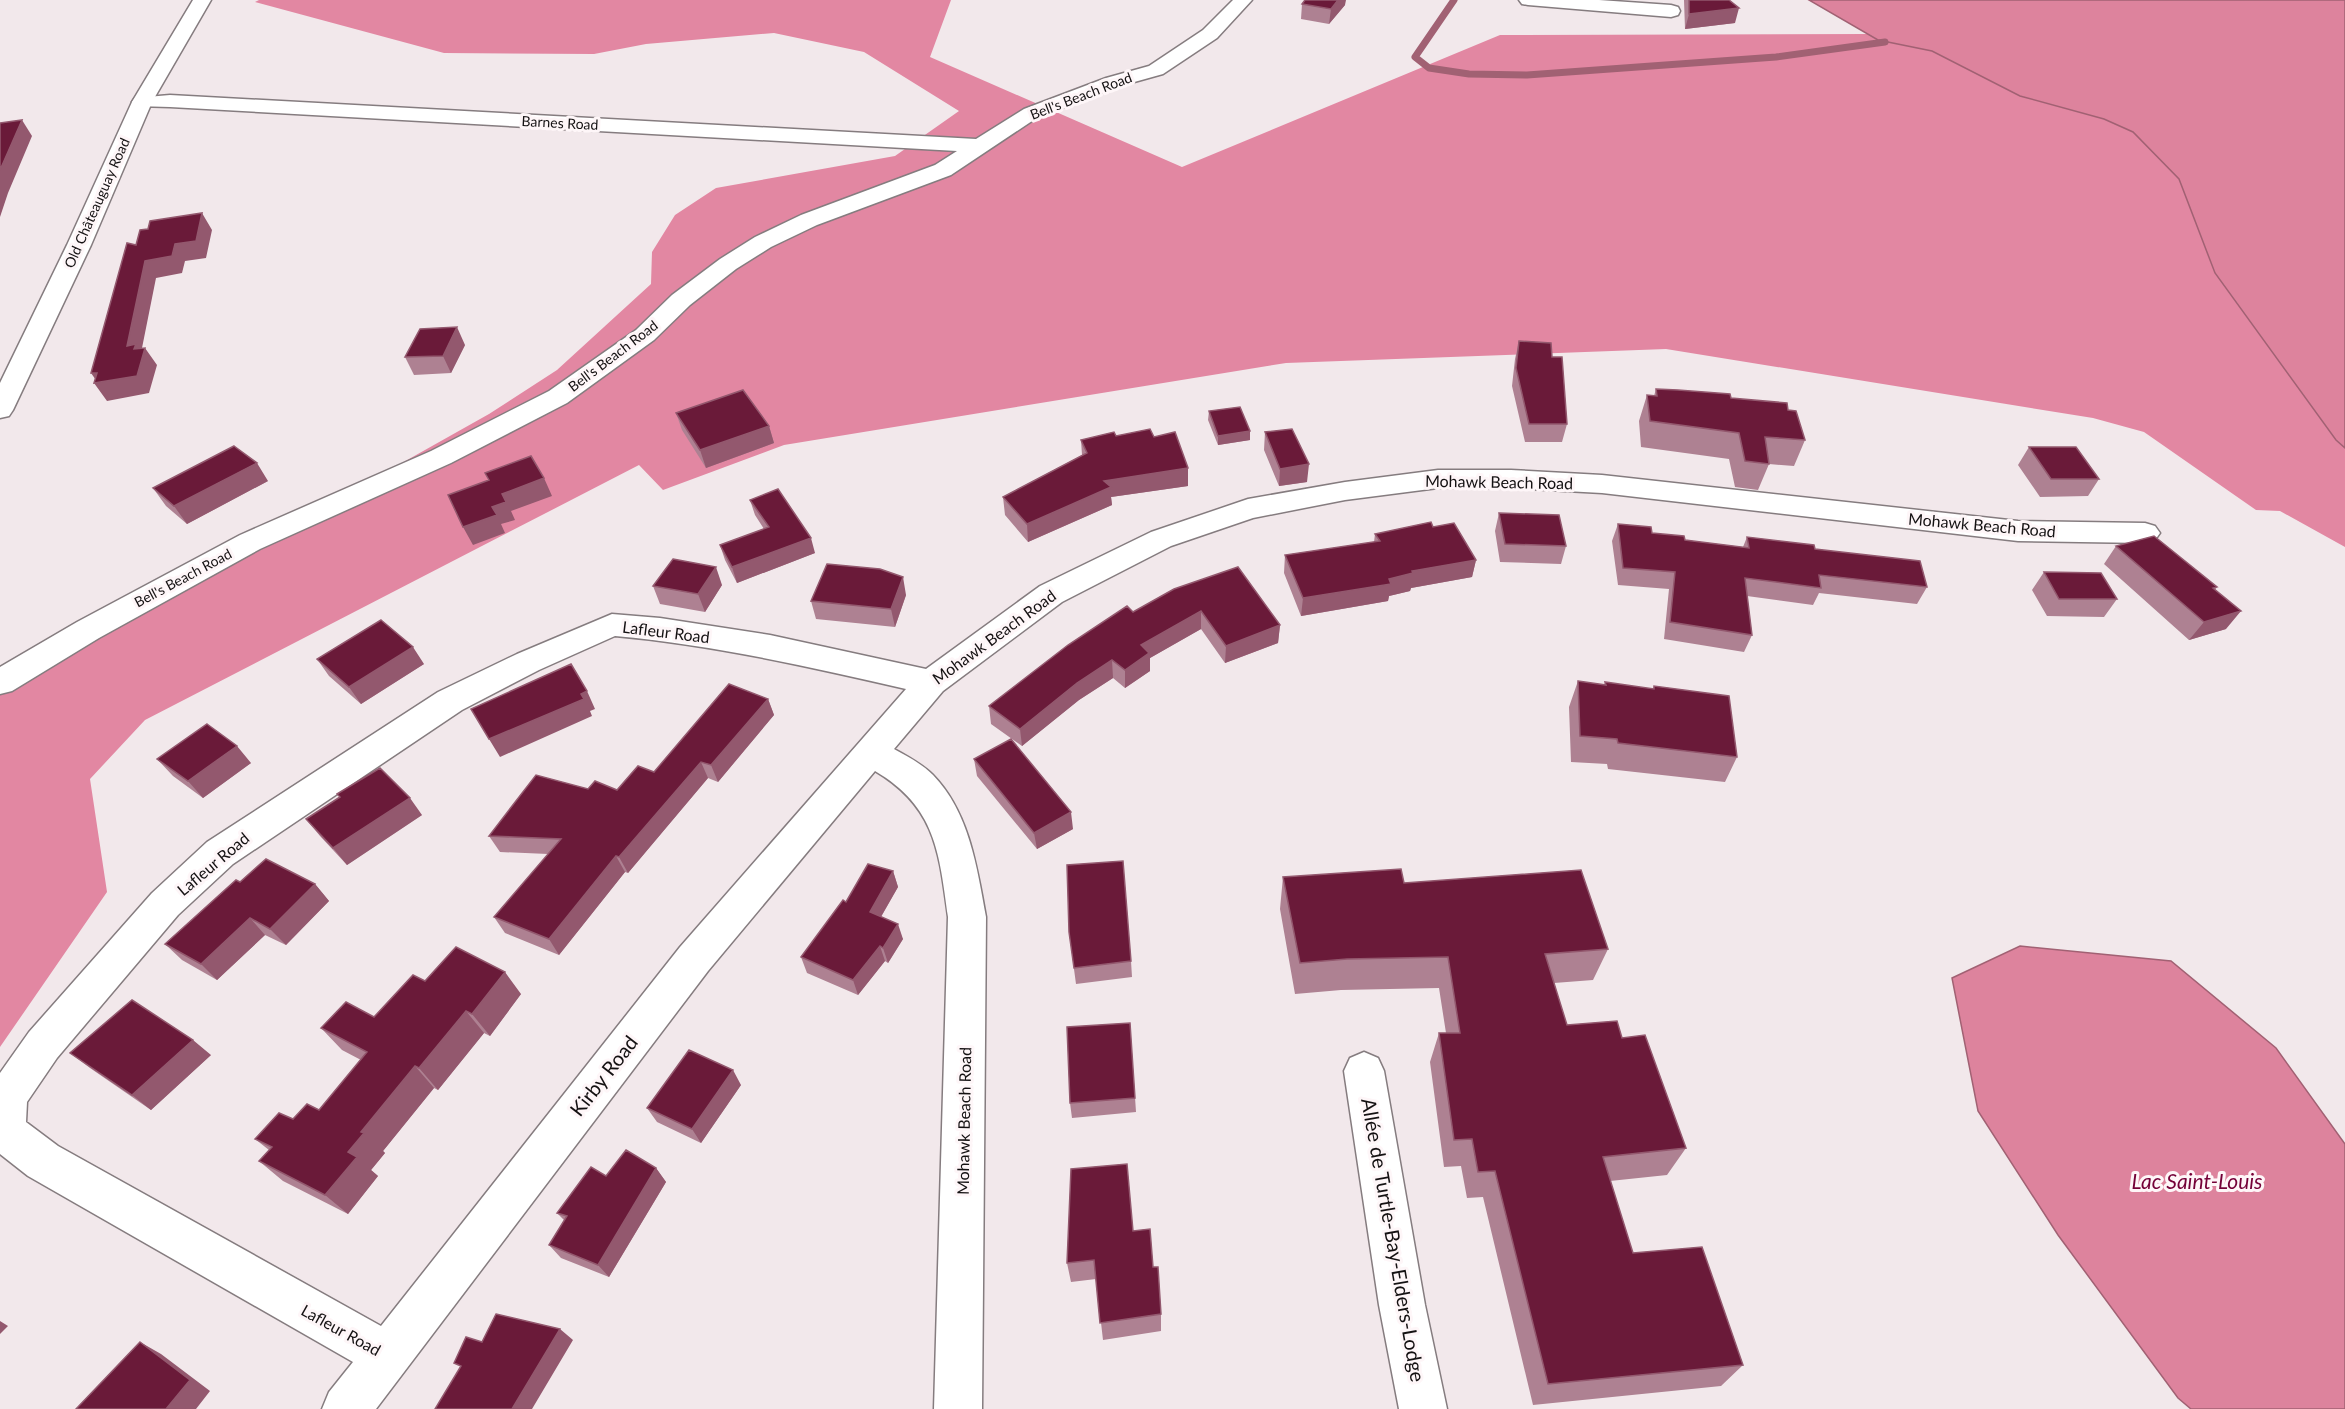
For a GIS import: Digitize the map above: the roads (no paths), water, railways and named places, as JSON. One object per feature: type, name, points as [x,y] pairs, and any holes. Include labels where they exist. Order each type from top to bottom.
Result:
[{"type":"street","name":"Old Châteauguay Road","points":[[0,410],[79,245],[142,102],[202,0]]},
{"type":"street","name":"Bell's Beach Road","points":[[0,682],[98,625],[250,542],[441,457],[558,397],[645,335],[681,300],[728,264],[763,242],[809,220],[943,170],[1031,113],[1113,82],[1156,69],[1212,32],[1243,0]]},
{"type":"street","points":[[1528,0],[1671,11]]},
{"type":"street","name":"Barnes Road","points":[[142,102],[193,102],[978,146]]},
{"type":"street","name":"Mohawk Beach Road","points":[[958,1409],[968,917],[957,853],[940,814],[920,784],[870,751],[931,682],[1051,594],[1161,538],[1248,509],[1345,491],[1438,479],[1511,479],[1602,484],[2018,531],[2145,533]]},
{"type":"street","name":"Lafleur Road","points":[[388,1356],[43,1161],[4,1131],[7,1097],[43,1045],[165,904],[220,853],[450,701],[528,662],[612,625],[660,629],[770,647],[931,682]]},
{"type":"street","name":"Kirby Road","points":[[346,1409],[694,959],[870,751]]},
{"type":"street","name":"Allée de Turtle-Bay-Elders-Lodge","points":[[1364,1071],[1402,1305],[1423,1409]]},
{"type":"water","points":[[1809,0],[2345,0],[2345,448],[2336,440],[2215,273],[2179,179],[2133,132],[2104,119],[2020,96],[1932,51],[1878,40]]},
{"type":"water","name":"Lac Saint-Louis","points":[[2020,946],[2171,961],[2276,1048],[2345,1144],[2345,1409],[2191,1409],[2178,1398],[2058,1235],[1978,1111],[1952,978]]},
{"type":"waterway","points":[[1454,0],[1415,57],[1429,68],[1469,74],[1527,75],[1776,57],[1885,42]]}]
